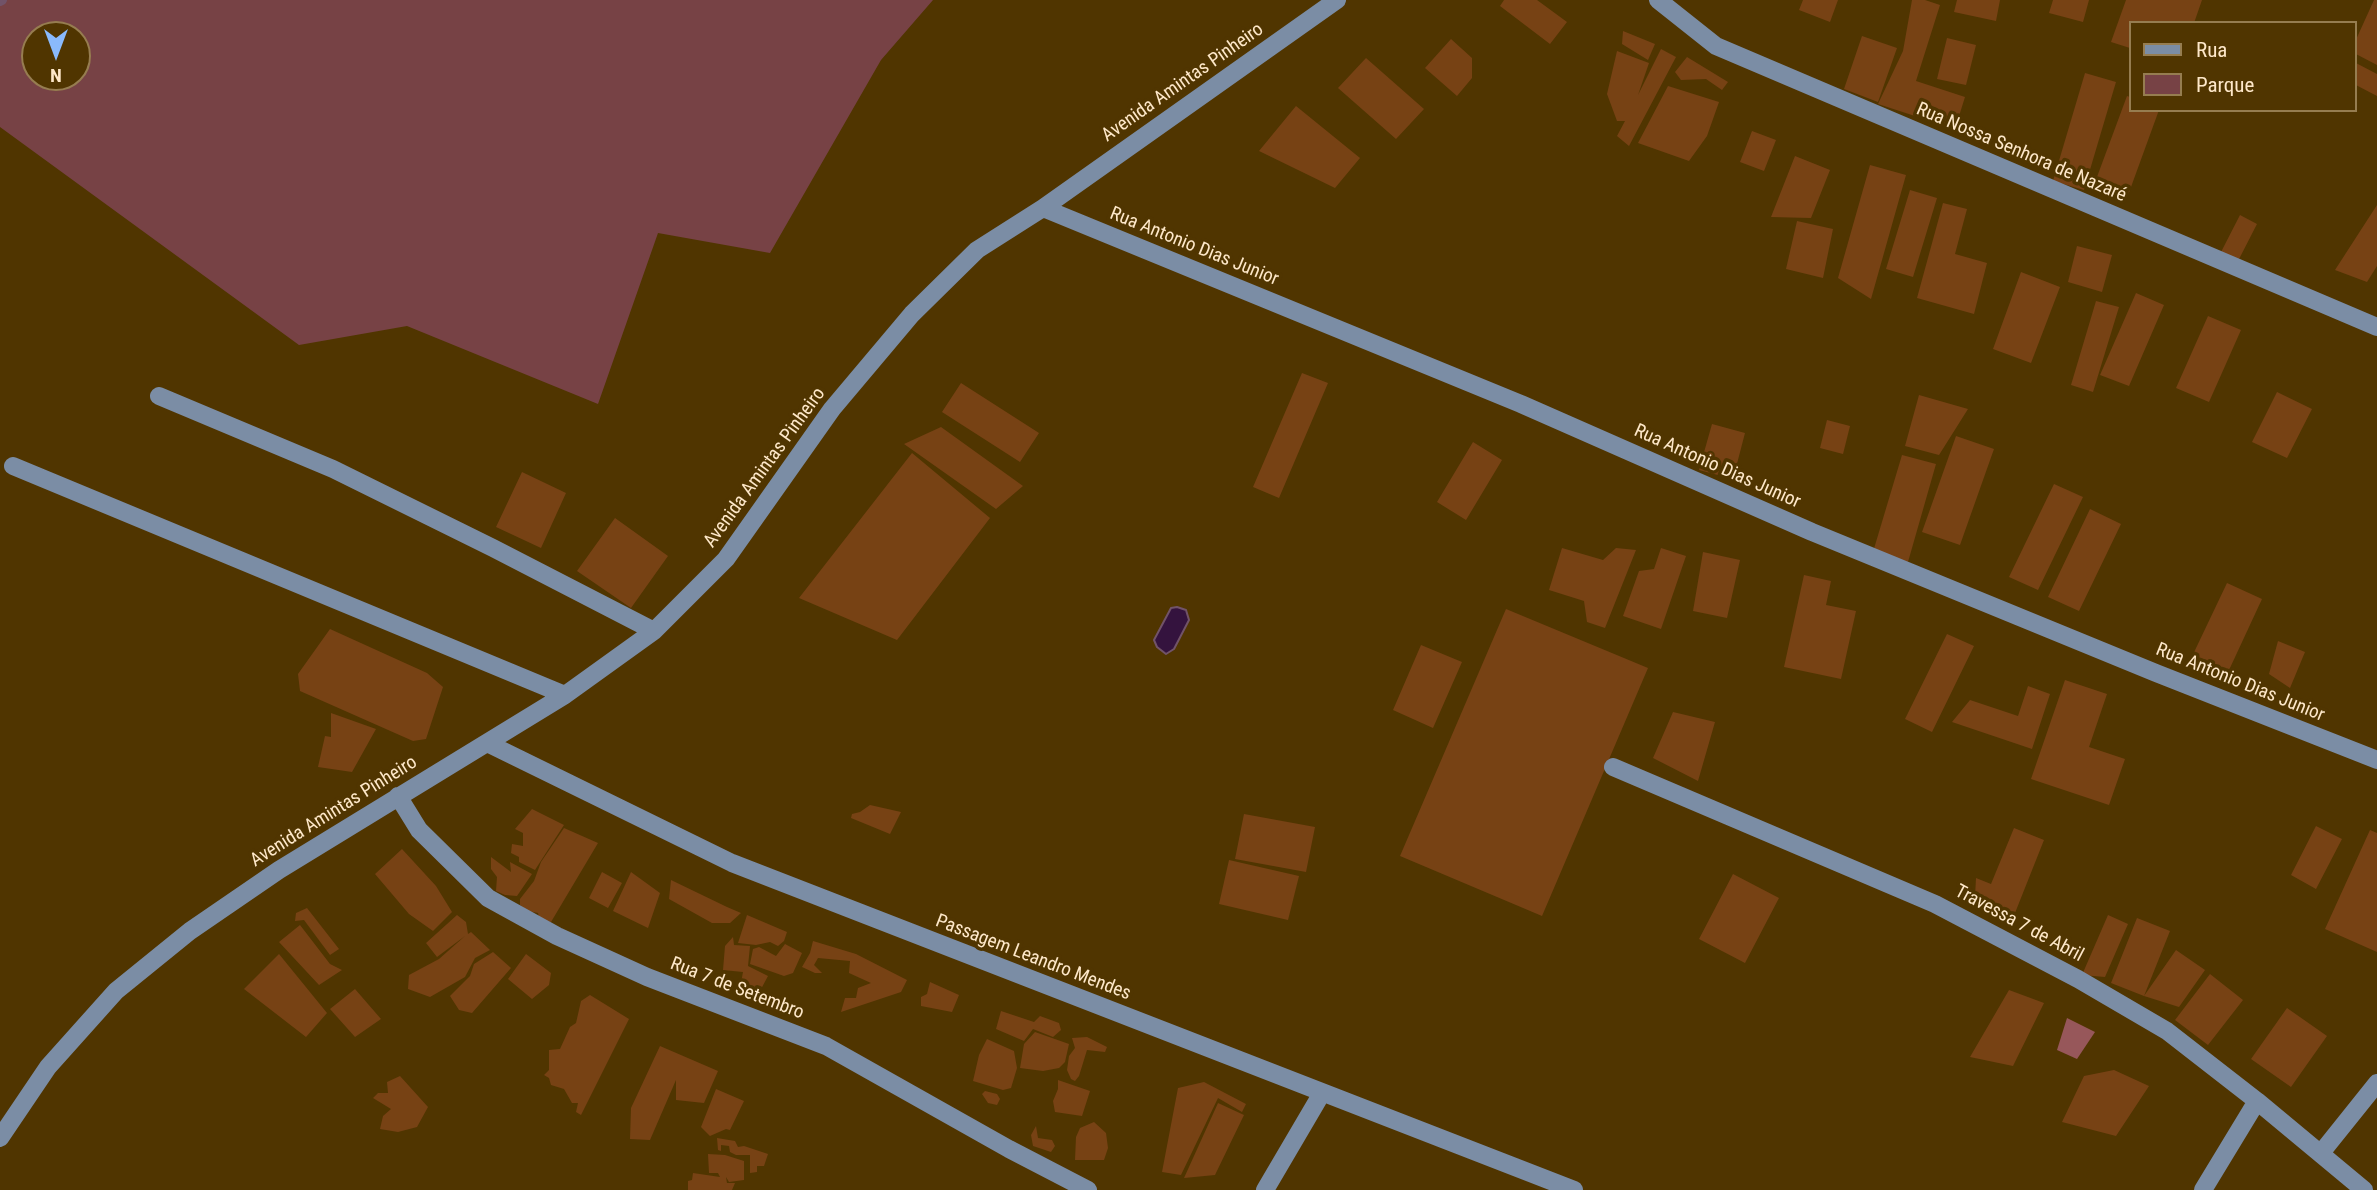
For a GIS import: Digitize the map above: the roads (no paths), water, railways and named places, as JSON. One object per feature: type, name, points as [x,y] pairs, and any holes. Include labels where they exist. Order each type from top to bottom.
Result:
[{"type":"street","name":"Avenida Amintas Pinheiro","points":[[0,1138],[48,1067],[116,991],[190,930],[279,870],[565,695],[654,631],[726,559],[832,409],[912,314],[977,250],[1043,208],[1337,0]]},
{"type":"street","name":"Rua Nossa Senhora de Nazaré","points":[[1658,0],[1716,46],[2377,327]]},
{"type":"street","name":"Rua Antonio Dias Junior","points":[[1043,208],[1521,404],[1812,532],[2377,760]]},
{"type":"street","points":[[159,396],[333,469],[654,631]]},
{"type":"street","points":[[13,466],[565,695]]},
{"type":"street","name":"Passagem Leandro Mendes","points":[[486,743],[732,863],[1574,1190]]},
{"type":"street","name":"Travessa 7 de Abril","points":[[1612,767],[1935,904],[2078,979],[2167,1031],[2364,1190]]},
{"type":"street","name":"Rua 7 de Setembro","points":[[398,796],[419,830],[488,898],[557,936],[647,977],[826,1046],[1009,1149],[1088,1190]]},
{"type":"street","points":[[2321,1153],[2377,1083]]},
{"type":"street","points":[[1265,1190],[1322,1093]]},
{"type":"street","points":[[2203,1190],[2257,1101]]}]
